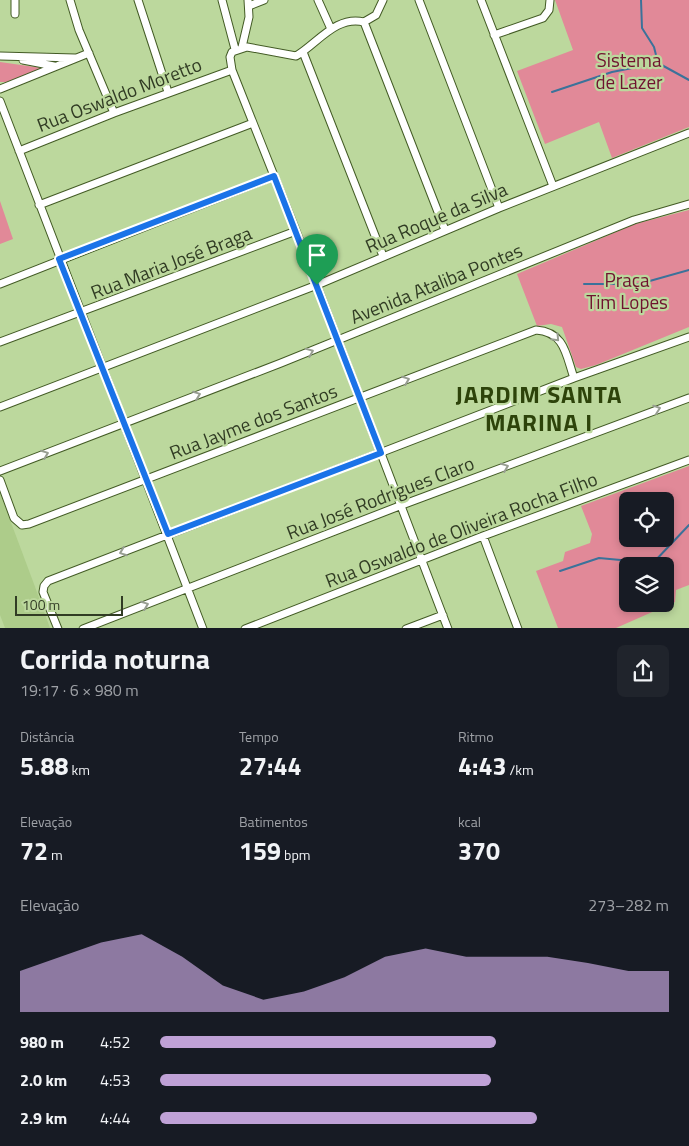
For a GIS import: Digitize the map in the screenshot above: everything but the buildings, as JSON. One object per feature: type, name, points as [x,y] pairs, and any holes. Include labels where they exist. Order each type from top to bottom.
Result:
[{"type":"street","points":[[14,14],[16,0]]},
{"type":"street","points":[[70,0],[79,30],[114,113]]},
{"type":"street","points":[[138,0],[168,92]]},
{"type":"street","points":[[222,0],[238,48]]},
{"type":"street","points":[[221,73],[230,57],[238,48],[249,17],[249,3],[264,0]]},
{"type":"street","points":[[318,0],[331,29]]},
{"type":"street","points":[[238,48],[296,56],[303,52],[319,36],[331,29],[358,21],[364,22],[376,15],[383,0]]},
{"type":"street","points":[[420,0],[499,208]]},
{"type":"street","points":[[481,0],[553,186]]},
{"type":"street","points":[[494,35],[543,18],[549,10],[550,0]]},
{"type":"street","points":[[364,22],[446,230]]},
{"type":"street","points":[[303,52],[383,256]]},
{"type":"street","points":[[0,89],[89,53]]},
{"type":"street","points":[[4,56],[77,58]]},
{"type":"street","points":[[4,56],[56,67]]},
{"type":"street","points":[[230,57],[232,70],[361,397],[448,628]]},
{"type":"street","name":"Rua Oswaldo Moretto","points":[[19,150],[168,92],[232,70]]},
{"type":"street","points":[[0,101],[59,259],[82,313],[203,628]]},
{"type":"street","points":[[39,205],[254,123]]},
{"type":"street","name":"Rua Roque da Silva","points":[[0,407],[317,285],[499,208],[689,132]]},
{"type":"street","points":[[0,284],[59,259],[274,176]]},
{"type":"street","name":"Avenida Ataliba Pontes","points":[[0,471],[338,341],[634,220],[689,204]]},
{"type":"street","name":"Rua Maria José Braga","points":[[0,342],[82,313],[296,231]]},
{"type":"street","name":"Rua Jayme dos Santos","points":[[0,480],[2,492],[14,518],[22,525],[29,524],[536,330],[549,331],[560,340],[574,378]]},
{"type":"street","points":[[58,628],[43,590],[48,581],[574,378],[689,337]]},
{"type":"street","name":"Rua José Rodrigues Claro","points":[[83,628],[402,505],[689,398]]},
{"type":"street","name":"Rua Oswaldo de Oliveira Rocha Filho","points":[[245,628],[424,561],[483,536],[689,460]]},
{"type":"street","points":[[483,536],[518,628]]},
{"type":"street","points":[[406,628],[443,616]]},
{"type":"shaded area","points":[[0,493],[50,628],[5,628],[0,615]]},
{"type":"green space","name":"Sistema de Lazer","points":[[555,0],[689,0],[689,127],[612,158],[599,122],[545,144],[517,71],[573,50]]},
{"type":"green space","points":[[0,62],[42,69],[6,82],[0,82]]},
{"type":"green space","points":[[0,201],[13,239],[0,244]]},
{"type":"green space","name":"Praça Tim Lopes","points":[[689,210],[689,327],[596,365],[581,369],[576,367],[562,327],[551,324],[537,326],[517,274],[635,224]]},
{"type":"green space","points":[[689,466],[689,585],[676,590],[675,602],[674,557],[619,557],[619,612],[652,612],[616,628],[558,628],[536,571],[563,561],[565,552],[590,543],[592,534],[581,506]]},
{"type":"waterway","points":[[641,0],[642,28],[654,47],[658,63]]},
{"type":"waterway","points":[[552,92],[612,72],[658,63],[689,80]]},
{"type":"waterway","points":[[584,284],[639,284],[689,270]]},
{"type":"waterway","points":[[560,571],[599,558],[653,563],[689,525]]},
{"type":"district","name":"JARDIM SANTA MARINA I","points":[[539,408]]},
{"type":"route","points":[[274,176],[317,285],[381,453],[168,534],[59,259],[274,176]]}]
